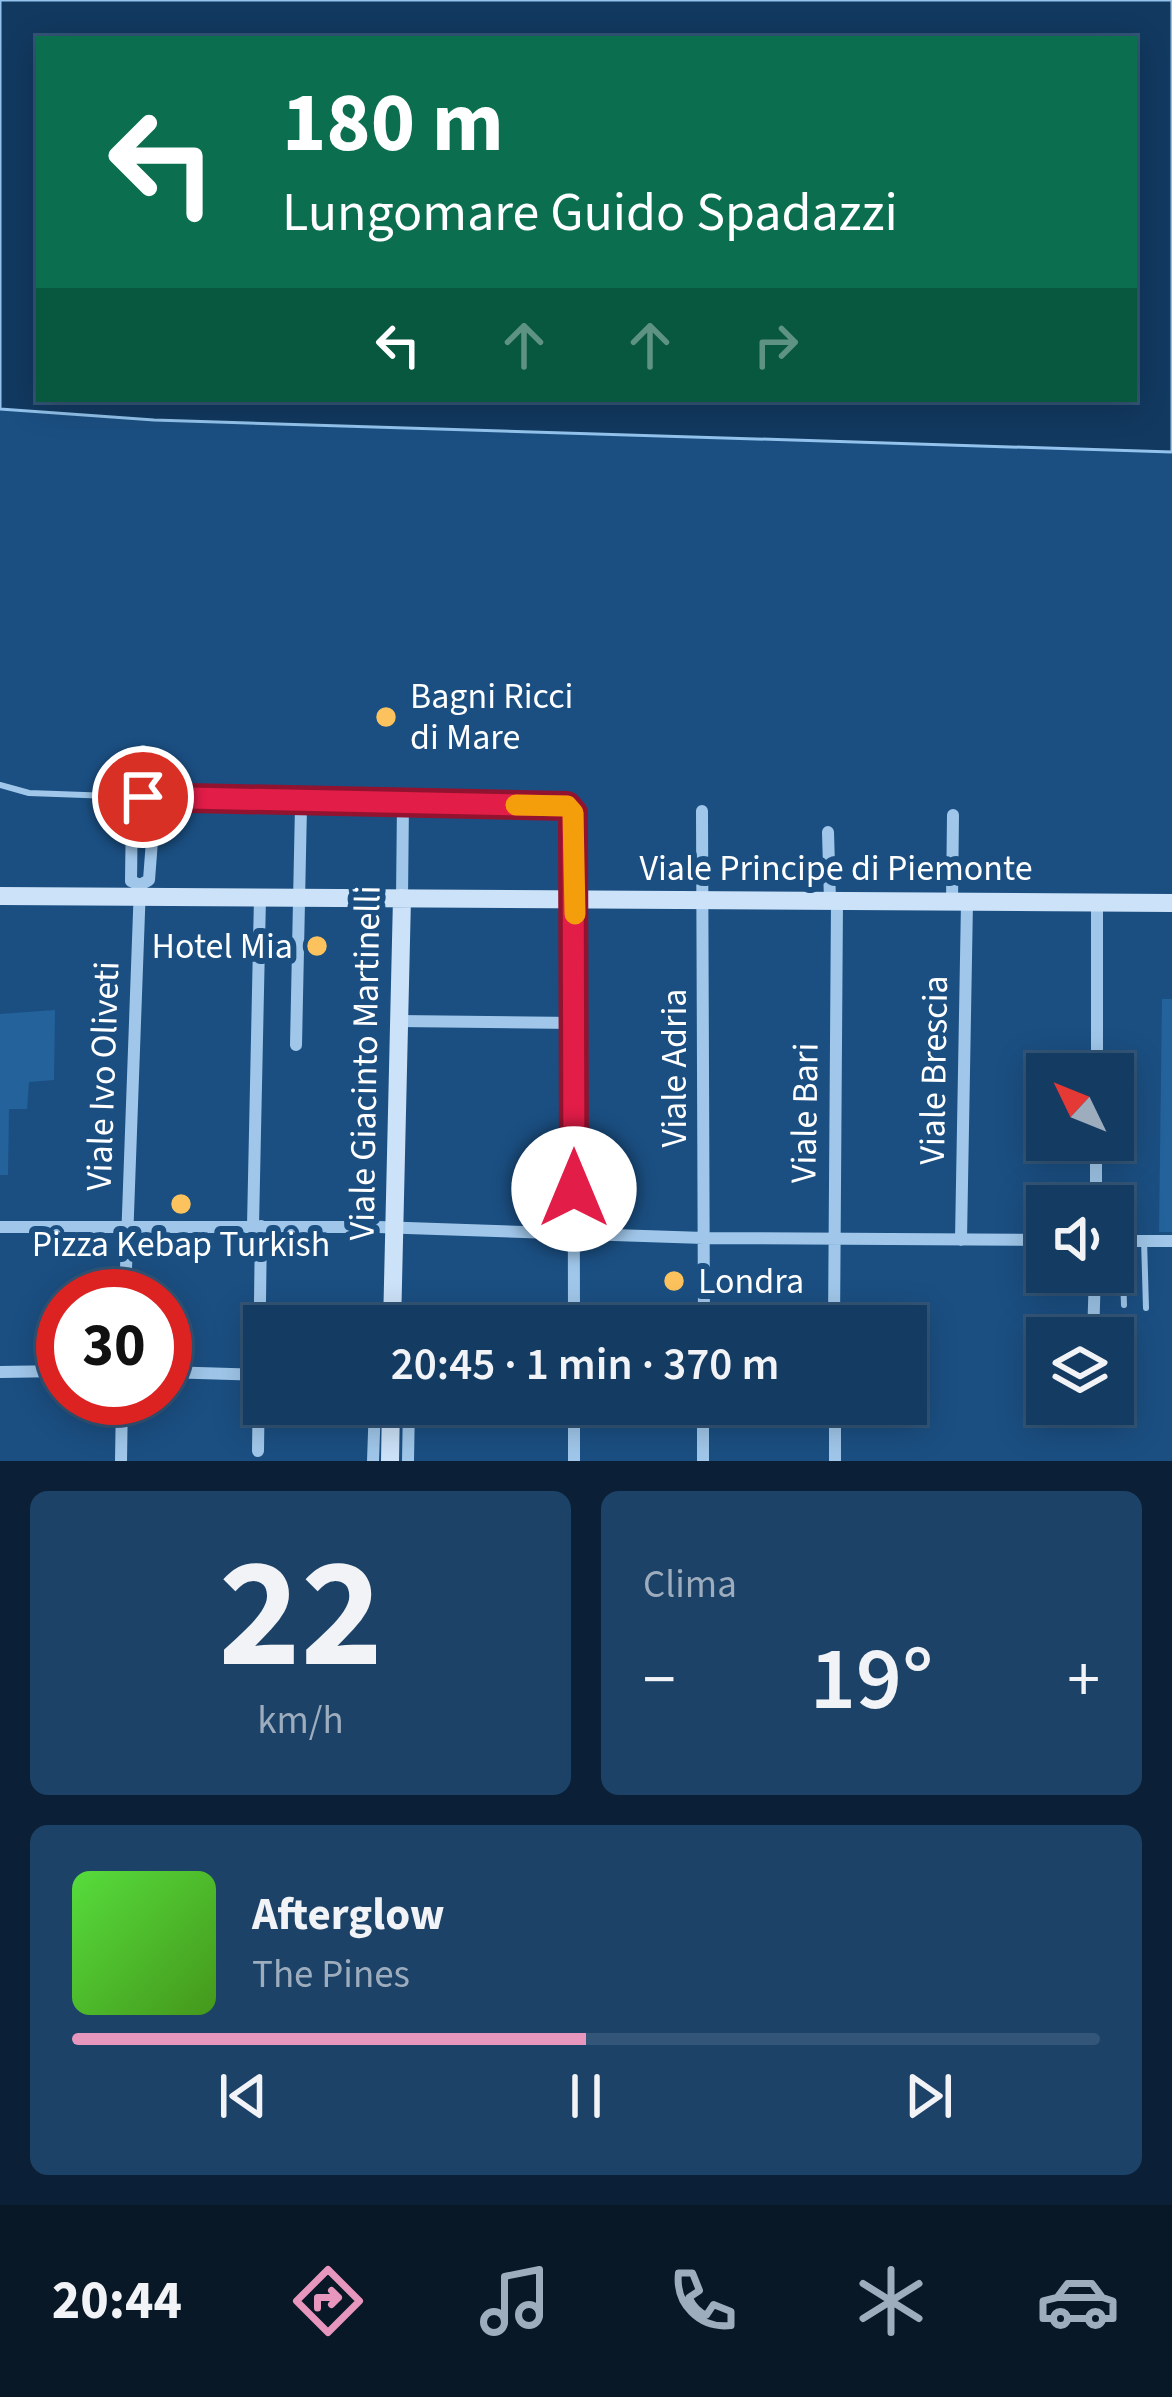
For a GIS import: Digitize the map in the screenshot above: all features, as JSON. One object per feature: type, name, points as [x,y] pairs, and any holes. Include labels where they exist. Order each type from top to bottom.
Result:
[{"type":"street","name":"Viale Ivo Oliveti","points":[[126,1269],[140,891],[149,880],[155,801],[143,797],[143,751]]},
{"type":"street","points":[[140,891],[131,881],[132,805],[143,797]]},
{"type":"street","name":"Viale Giacinto Martinelli","points":[[392,1305],[403,802]]},
{"type":"street","points":[[296,1045],[301,806]]},
{"type":"street","name":"Viale Adria","points":[[702,811],[704,1305]]},
{"type":"street","points":[[573,813],[574,1305]]},
{"type":"street","name":"Viale Brescia","points":[[953,815],[960,902],[961,1240]]},
{"type":"street","name":"Viale Bari","points":[[828,832],[834,901],[834,1305]]},
{"type":"street","points":[[132,859],[140,848],[149,858]]},
{"type":"street","name":"Viale Principe di Piemonte","points":[[0,896],[140,891],[574,901],[1172,903]]},
{"type":"street","points":[[260,897],[260,1305]]},
{"type":"street","points":[[1096,1053],[1097,902]]},
{"type":"street","points":[[398,1021],[575,1023]]},
{"type":"street","points":[[0,1226],[394,1227],[704,1238],[1026,1240]]},
{"type":"street","points":[[1134,1240],[1172,1241]]},
{"type":"street","points":[[0,1372],[36,1371]]},
{"type":"street","points":[[192,1373],[243,1374]]},
{"type":"street","points":[[121,1461],[122,1425]]},
{"type":"street","points":[[259,1450],[260,1425]]},
{"type":"street","points":[[374,1461],[375,1425]]},
{"type":"street","points":[[390,1461],[391,1425]]},
{"type":"street","points":[[408,1461],[409,1425]]},
{"type":"street","points":[[574,1425],[574,1461]]},
{"type":"street","points":[[703,1461],[704,1425]]},
{"type":"street","points":[[835,1425],[835,1461]]},
{"type":"lane","points":[[0,785],[29,793],[567,806],[573,813]]},
{"type":"lane","points":[[1144,1240],[1146,1308]]},
{"type":"lane","points":[[1123,1293],[1124,1305]]},
{"type":"shaded area","points":[[0,0],[1172,0],[1172,452],[154,420],[0,409]]},
{"type":"shaded area","points":[[1162,999],[1172,999],[1172,1232],[1159,1232]]},
{"type":"shaded area","points":[[55,1010],[54,1080],[29,1082],[27,1109],[9,1109],[8,1175],[0,1175],[0,1014]]},
{"type":"slow traffic","points":[[516,805],[567,806],[573,813],[575,914]]},
{"type":"place","name":"Bagni Ricci di Mare","points":[[386,717]]},
{"type":"place","name":"Hotel Mia","points":[[317,946]]},
{"type":"place","name":"Pizza Kebap Turkish","points":[[181,1204]]},
{"type":"place","name":"Londra","points":[[674,1281]]},
{"type":"route","points":[[143,797],[567,806],[573,813],[574,1189]]}]
